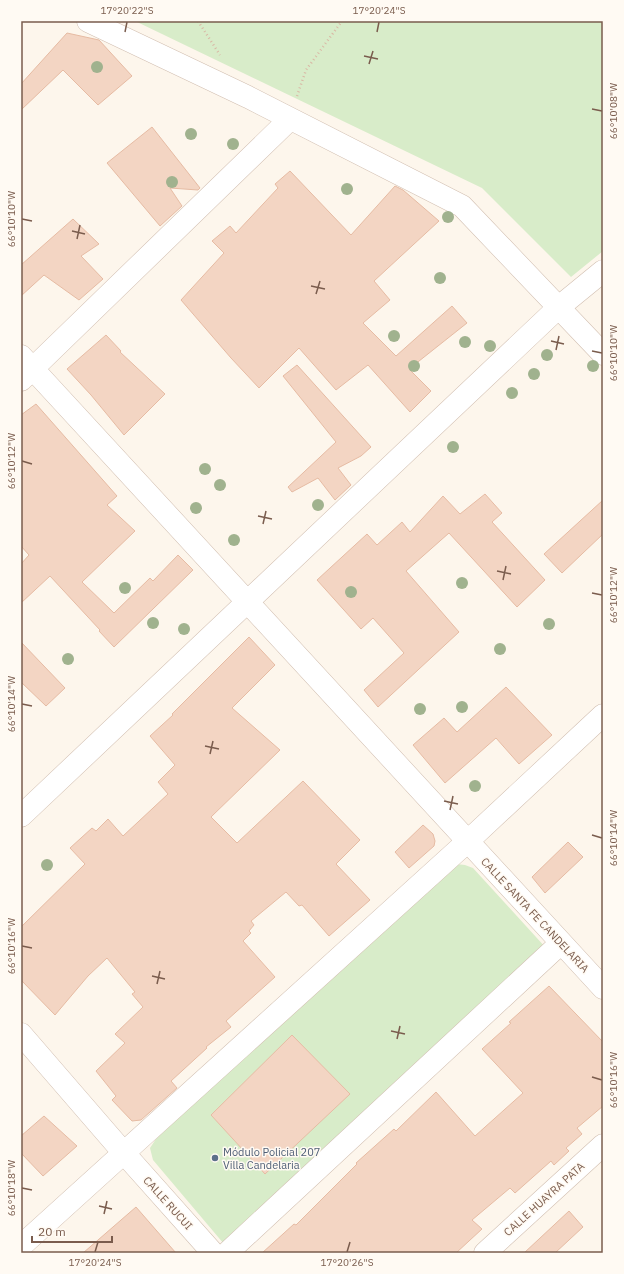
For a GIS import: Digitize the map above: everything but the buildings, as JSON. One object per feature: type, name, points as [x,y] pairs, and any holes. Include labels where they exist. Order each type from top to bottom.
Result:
[{"type":"street","points":[[88,21],[241,94],[462,206],[603,354]]},
{"type":"street","points":[[25,368],[290,119]]},
{"type":"street","points":[[21,816],[559,307],[603,270]]},
{"type":"street","name":"CALLE SANTA FE CANDELARIA","points":[[25,368],[248,602],[603,988]]},
{"type":"street","points":[[21,1246],[468,841],[603,715]]},
{"type":"street","points":[[227,1253],[561,942]]},
{"type":"street","name":"CALLE RUCUI","points":[[21,1034],[213,1253]]},
{"type":"street","name":"CALLE HUAYRA PATA","points":[[485,1253],[603,1145]]},
{"type":"path","points":[[290,119],[306,70],[342,21]]},
{"type":"green space","points":[[135,21],[603,21],[603,251],[571,277],[482,188]]},
{"type":"green space","points":[[456,864],[473,868],[546,948],[224,1244],[153,1160],[150,1148],[156,1139],[446,866]]},
{"type":"place","name":"Módulo Policial 207 Villa Candelaria","points":[[215,1158]]}]
